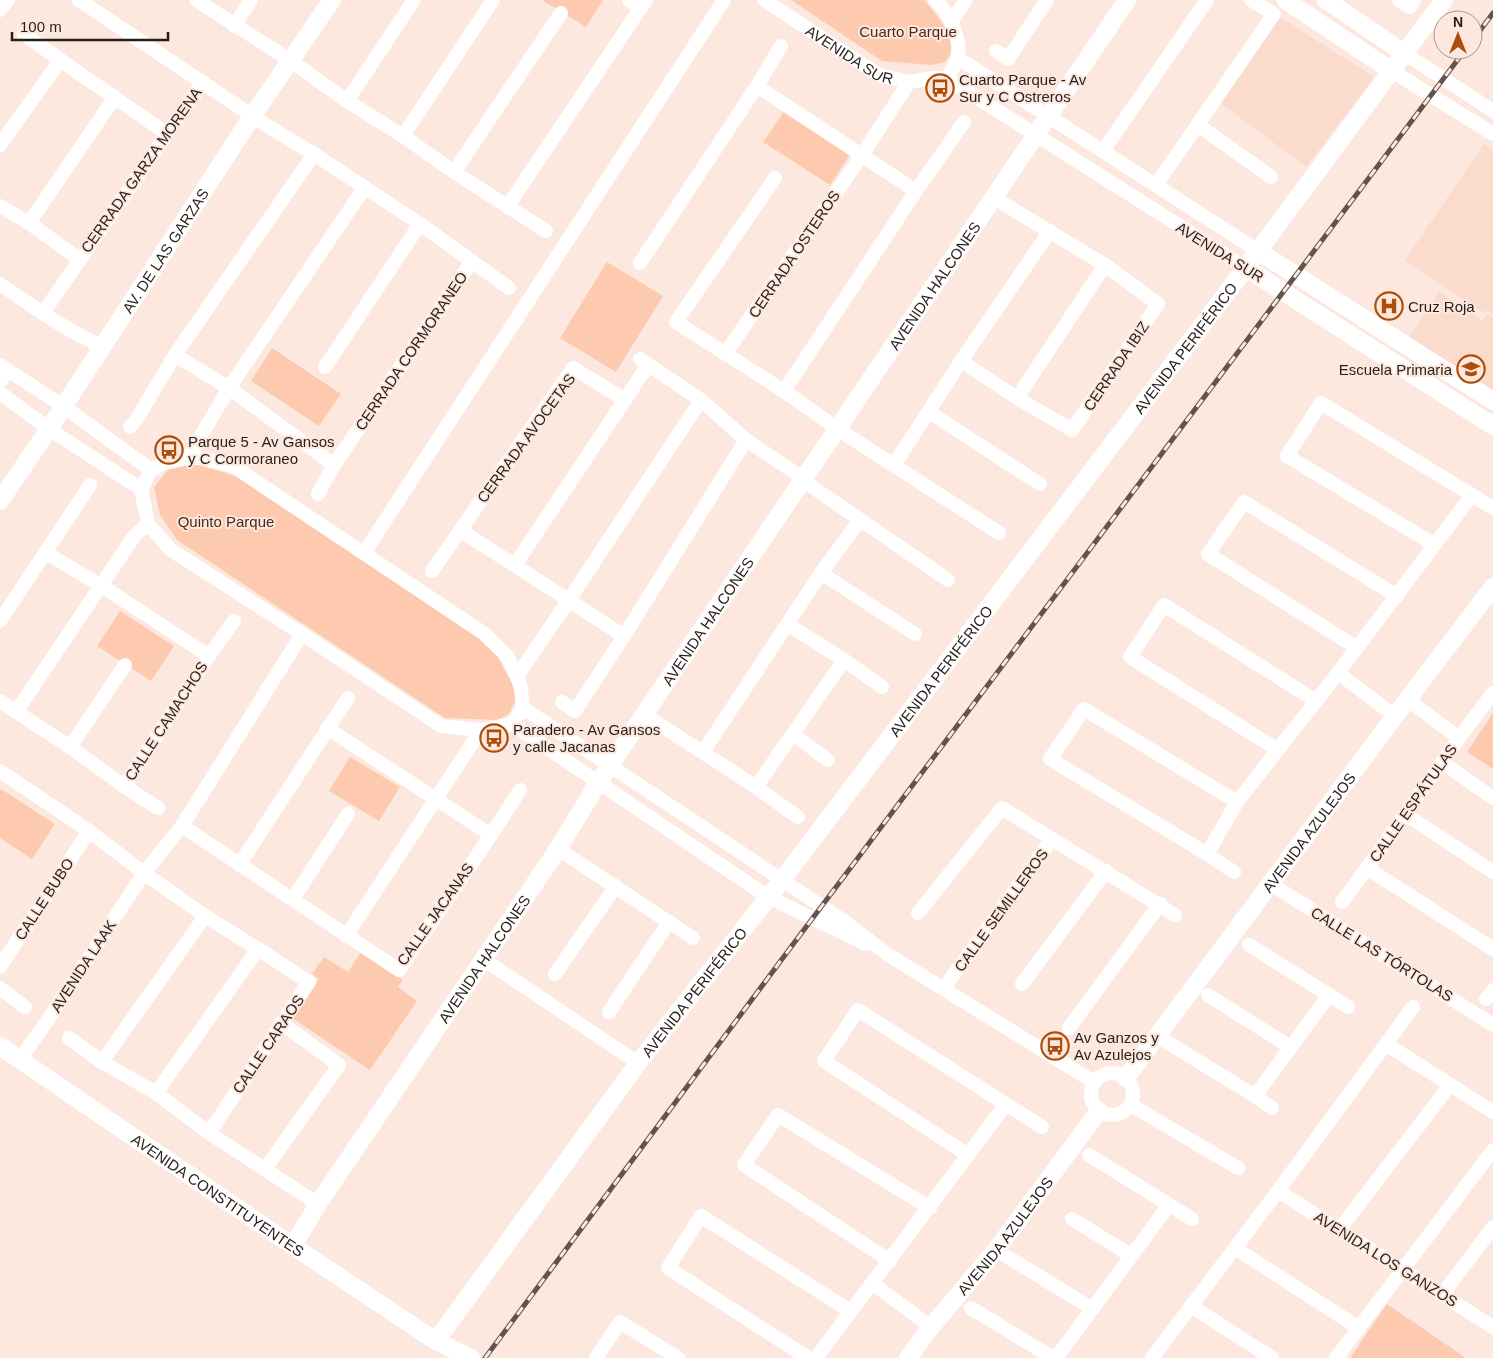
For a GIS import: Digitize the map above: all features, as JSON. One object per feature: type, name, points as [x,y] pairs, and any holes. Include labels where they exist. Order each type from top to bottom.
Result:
[{"type":"main road","name":"AV. DE LAS GARZAS","points":[[0,501],[63,406],[97,344],[249,112],[296,65],[332,0]]},
{"type":"main road","name":"AVENIDA HALCONES","points":[[293,1246],[314,1201],[558,848],[598,783],[804,480],[836,428],[999,201],[1048,116],[1127,0]]},
{"type":"main road","points":[[1285,0],[1392,71]]},
{"type":"main road","points":[[1326,0],[1404,52]]},
{"type":"main road","name":"AVENIDA PERIFÉRICO","points":[[436,1341],[638,1063],[782,880],[1246,268],[1444,0]]},
{"type":"main road","name":"AVENIDA SUR","points":[[1258,251],[1493,401]]},
{"type":"main road","name":"AVENIDA SUR","points":[[1246,268],[1493,426]]},
{"type":"main road","points":[[1355,338],[1366,320]]},
{"type":"main road","name":"AVENIDA AZULEJOS","points":[[1126,1078],[1271,884],[1388,711],[1408,700],[1493,588]]},
{"type":"main road","name":"AVENIDA CONSTITUYENTES","points":[[0,1046],[436,1341],[471,1358]]},
{"type":"main road","name":"AVENIDA AZULEJOS","points":[[908,1358],[925,1323],[996,1250],[1099,1111]]},
{"type":"street","points":[[0,10],[8,0]]},
{"type":"street","name":"CERRADA GARZA MORENA","points":[[79,0],[249,112]]},
{"type":"street","points":[[196,0],[546,232]]},
{"type":"street","points":[[234,26],[252,0]]},
{"type":"street","points":[[347,101],[414,0]]},
{"type":"street","points":[[403,136],[493,0]]},
{"type":"street","points":[[364,553],[724,0]]},
{"type":"street","name":"AVENIDA SUR","points":[[764,0],[879,75],[905,88],[933,78],[946,78],[1246,268]]},
{"type":"street","points":[[935,0],[941,5],[957,37],[958,58],[946,78]]},
{"type":"street","points":[[951,22],[966,0]]},
{"type":"street","points":[[996,51],[1008,59],[1048,0]]},
{"type":"street","points":[[1103,152],[1207,0]]},
{"type":"street","points":[[1156,185],[1274,14],[1251,0]]},
{"type":"street","points":[[1399,0],[1410,7],[1414,0]]},
{"type":"street","points":[[507,206],[639,3]]},
{"type":"street","points":[[454,172],[561,13]]},
{"type":"street","points":[[24,34],[60,61],[166,133]]},
{"type":"street","points":[[640,263],[757,86],[781,46]]},
{"type":"street","points":[[1404,52],[1493,111]]},
{"type":"street","name":"AVENIDA SUR","points":[[958,58],[1258,251]]},
{"type":"street","points":[[2,136],[60,61]]},
{"type":"street","points":[[1392,71],[1493,134]]},
{"type":"street","name":"CERRADA GARZA MORENA","points":[[43,313],[203,82]]},
{"type":"street","points":[[757,86],[916,191]]},
{"type":"street","name":"CERRADA OSTEROS","points":[[725,354],[905,88]]},
{"type":"street","points":[[29,224],[115,97]]},
{"type":"street","name":"CERRADA CORMORANEO","points":[[249,112],[420,224],[509,288]]},
{"type":"street","points":[[784,391],[916,191],[964,122]]},
{"type":"street","points":[[1198,125],[1271,177]]},
{"type":"street","points":[[130,427],[175,355],[314,154]]},
{"type":"street","points":[[775,178],[676,322],[784,391],[836,428],[1000,533]]},
{"type":"street","points":[[188,458],[229,388],[365,187]]},
{"type":"street","name":"CERRADA IBIZ","points":[[961,361],[1017,398],[1072,430],[1158,304],[1105,265],[999,201]]},
{"type":"street","name":"CERRADA GARZA MORENA","points":[[0,206],[80,259]]},
{"type":"street","points":[[325,367],[420,224]]},
{"type":"street","points":[[894,465],[961,361],[1050,231]]},
{"type":"street","name":"CERRADA CORMORANEO","points":[[318,494],[334,465],[472,261]]},
{"type":"street","points":[[1017,398],[1105,265]]},
{"type":"street","points":[[0,284],[43,313],[97,344]]},
{"type":"street","points":[[175,355],[229,388],[334,465]]},
{"type":"street","points":[[515,565],[625,400],[644,362],[701,400],[746,440],[948,580]]},
{"type":"street","name":"CERRADA AVOCETAS","points":[[432,571],[573,368],[625,400]]},
{"type":"street","points":[[3,372],[63,406],[151,470]]},
{"type":"street","points":[[0,393],[48,429],[141,489]]},
{"type":"street","points":[[517,676],[701,400]]},
{"type":"street","points":[[1435,545],[1287,456],[1321,403],[1493,508]]},
{"type":"street","points":[[929,412],[1040,484]]},
{"type":"street","points":[[562,702],[575,711],[746,440]]},
{"type":"street","points":[[201,458],[233,466],[364,553],[485,634],[506,656],[521,688],[523,708],[512,724],[481,730],[441,726],[171,550],[148,524],[141,489],[151,470],[168,461],[201,458]]},
{"type":"street","points":[[0,621],[90,485]]},
{"type":"street","points":[[1207,854],[1237,802],[1338,673],[1472,495]]},
{"type":"street","points":[[1357,648],[1208,554],[1244,502],[1396,596]]},
{"type":"street","points":[[703,752],[821,573],[860,520]]},
{"type":"street","points":[[16,712],[135,535],[148,524]]},
{"type":"street","points":[[460,530],[624,636]]},
{"type":"street","name":"CALLE CAMACHOS","points":[[46,553],[100,585],[209,656]]},
{"type":"street","points":[[821,573],[914,634]]},
{"type":"street","points":[[1278,750],[1130,657],[1164,605],[1316,701]]},
{"type":"street","name":"CALLE CAMACHOS","points":[[124,786],[234,621]]},
{"type":"street","points":[[787,624],[844,660],[882,687]]},
{"type":"street","name":"AVENIDA LAAK","points":[[20,1059],[144,873],[182,826],[302,634]]},
{"type":"street","points":[[756,786],[844,660]]},
{"type":"street","points":[[70,747],[125,665]]},
{"type":"street","points":[[1338,673],[1388,711]]},
{"type":"street","name":"CALLE ESPÁTULAS","points":[[1493,693],[1367,868],[1493,949]]},
{"type":"street","points":[[239,865],[348,698]]},
{"type":"street","name":"CALLE ESPÁTULAS","points":[[1408,700],[1459,738]]},
{"type":"street","points":[[0,702],[70,747],[158,808]]},
{"type":"street","points":[[523,708],[782,880],[814,902],[841,926],[1094,1082]]},
{"type":"street","points":[[1234,872],[1050,759],[1084,710],[1237,802]]},
{"type":"street","points":[[645,715],[756,786],[798,817]]},
{"type":"street","points":[[512,724],[768,897],[804,914],[841,926]]},
{"type":"street","points":[[327,728],[491,835]]},
{"type":"street","points":[[346,936],[481,730]]},
{"type":"street","points":[[793,734],[828,760]]},
{"type":"street","points":[[1442,762],[1493,798]]},
{"type":"street","points":[[0,771],[89,830],[144,873]]},
{"type":"street","name":"CALLE JACANAS","points":[[182,826],[399,970],[520,790]]},
{"type":"street","points":[[918,913],[1002,808],[1052,839]]},
{"type":"street","points":[[293,899],[348,814]]},
{"type":"street","points":[[1405,814],[1493,872]]},
{"type":"street","name":"CALLE BUBO","points":[[0,968],[89,830]]},
{"type":"street","name":"CALLE SEMILLEROS","points":[[944,988],[1052,839],[1176,915]]},
{"type":"street","points":[[558,848],[692,938]]},
{"type":"street","points":[[1342,902],[1367,868]]},
{"type":"street","points":[[1022,984],[1106,871]]},
{"type":"street","name":"CALLE CARAOS","points":[[144,873],[204,916],[310,982],[209,1133]]},
{"type":"street","name":"CALLE LAS TÓRTOLAS","points":[[1271,884],[1493,1025]]},
{"type":"street","points":[[555,974],[616,886]]},
{"type":"street","points":[[804,914],[814,902]]},
{"type":"street","points":[[1069,1028],[1160,904]]},
{"type":"street","points":[[102,1062],[204,916]]},
{"type":"street","points":[[609,1012],[669,922]]},
{"type":"street","points":[[1248,945],[1348,1007]]},
{"type":"street","points":[[156,1093],[258,949]]},
{"type":"street","points":[[483,959],[638,1063]]},
{"type":"street","points":[[0,988],[25,1007]]},
{"type":"street","points":[[1208,995],[1290,1047]]},
{"type":"street","points":[[1255,1096],[1329,995]]},
{"type":"street","points":[[1152,1358],[1413,1007]]},
{"type":"street","points":[[968,1155],[824,1061],[858,1010],[1042,1126]]},
{"type":"street","points":[[265,1169],[339,1065],[281,1023]]},
{"type":"street","points":[[1156,1037],[1272,1108]]},
{"type":"street","points":[[69,1038],[102,1062],[156,1093],[209,1133],[314,1201]]},
{"type":"street","points":[[1386,1044],[1493,1112]]},
{"type":"street","points":[[1109,1073],[1121,1074],[1126,1078],[1133,1088],[1134,1094],[1126,1111],[1112,1116],[1105,1115],[1099,1111],[1091,1101],[1090,1094],[1094,1082],[1109,1073]]},
{"type":"street","points":[[1340,1230],[1450,1085]]},
{"type":"street","points":[[816,1358],[1006,1104]]},
{"type":"street","points":[[1130,1105],[1238,1168]]},
{"type":"street","points":[[890,1261],[744,1165],[778,1115],[930,1208]]},
{"type":"street","points":[[1336,1358],[1493,1150]]},
{"type":"street","points":[[1089,1155],[1192,1219]]},
{"type":"street","name":"AVENIDA LOS GANZOS","points":[[1278,1191],[1493,1327]]},
{"type":"street","points":[[971,1308],[1054,1358],[1093,1309],[1169,1205]]},
{"type":"street","points":[[808,1358],[668,1268],[701,1216],[850,1312]]},
{"type":"street","points":[[1072,1219],[1132,1256]]},
{"type":"street","points":[[1442,1295],[1493,1227]]},
{"type":"street","points":[[1235,1248],[1359,1328]]},
{"type":"street","points":[[996,1250],[1093,1309]]},
{"type":"street","points":[[872,1283],[925,1323]]},
{"type":"street","points":[[1191,1306],[1272,1358]]},
{"type":"street","points":[[596,1358],[620,1322],[678,1358]]},
{"type":"shaded area","points":[[1280,17],[1374,77],[1306,167],[1219,102]]},
{"type":"shaded area","points":[[1484,144],[1493,150],[1493,315],[1486,310],[1484,313],[1405,260]]},
{"type":"shaded area","name":"Escuela Primaria","points":[[1439,292],[1482,321],[1487,314],[1493,317],[1493,397],[1407,341]]},
{"type":"green space","points":[[542,0],[603,0],[586,27]]},
{"type":"green space","name":"Cuarto Parque","points":[[791,0],[924,0],[947,31],[952,45],[951,52],[945,62],[931,65],[882,61]]},
{"type":"green space","points":[[787,107],[853,150],[830,185],[763,142]]},
{"type":"green space","points":[[607,262],[663,296],[616,372],[560,338]]},
{"type":"green space","points":[[272,348],[341,394],[319,426],[251,381]]},
{"type":"green space","name":"Quinto Parque","points":[[194,464],[240,477],[479,639],[497,656],[515,689],[516,699],[509,714],[497,720],[445,718],[177,540],[160,515],[154,487],[168,470]]},
{"type":"green space","points":[[120,611],[174,646],[151,681],[97,646]]},
{"type":"green space","points":[[1493,713],[1493,769],[1467,752]]},
{"type":"green space","points":[[350,757],[400,787],[379,821],[329,791]]},
{"type":"green space","points":[[1,789],[55,824],[32,859],[0,838]]},
{"type":"green space","points":[[361,952],[403,980],[398,987],[417,1001],[370,1070],[292,1018],[319,979],[312,974],[324,957],[348,972]]},
{"type":"green space","points":[[1387,1304],[1466,1358],[1350,1358]]},
{"type":"railway","points":[[1483,26],[1493,13]]},
{"type":"railway","points":[[485,1358],[794,943],[1457,60]]},
{"type":"place","name":"Cuarto Parque - Av Sur y C Ostreros","points":[[940,88]]},
{"type":"place","name":"Cruz Roja","points":[[1389,306]]},
{"type":"place","name":"Escuela Primaria","points":[[1471,369]]},
{"type":"place","name":"Parque 5 - Av Gansos y C Cormoraneo","points":[[169,450]]},
{"type":"place","name":"Paradero - Av Gansos y calle Jacanas","points":[[494,738]]},
{"type":"place","name":"Av Ganzos y Av Azulejos","points":[[1055,1046]]}]
